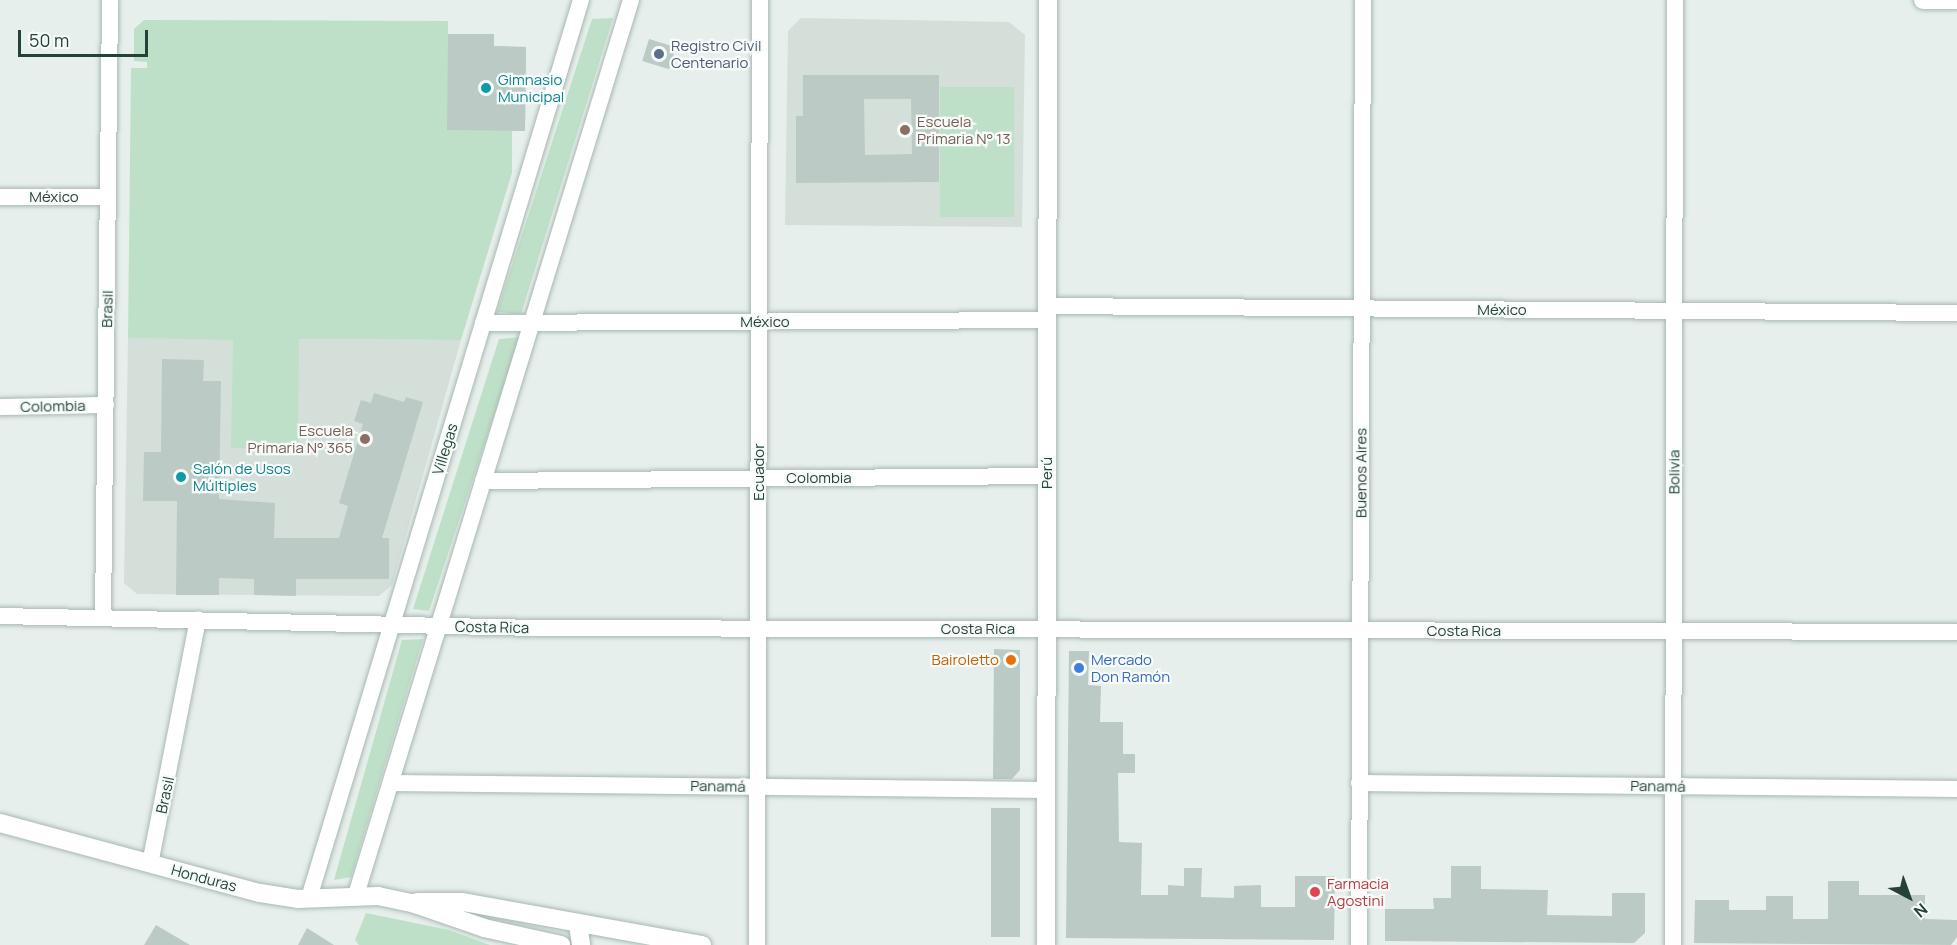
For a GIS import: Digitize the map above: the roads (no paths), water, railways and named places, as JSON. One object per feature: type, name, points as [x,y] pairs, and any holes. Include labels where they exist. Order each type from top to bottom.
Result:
[{"type":"main road","name":"Perú","points":[[1046,945],[1048,0]]},
{"type":"main road","points":[[1923,0],[1957,0]]},
{"type":"main road","name":"Honduras","points":[[0,823],[260,893],[309,898],[356,895],[412,903],[463,902],[578,925],[702,945]]},
{"type":"main road","name":"Honduras","points":[[412,903],[484,928],[561,945]]},
{"type":"main road","points":[[567,945],[578,925]]},
{"type":"main road","points":[[578,925],[581,945]]},
{"type":"main road","points":[[484,928],[515,945]]},
{"type":"street","name":"Brasil","points":[[104,618],[110,0]]},
{"type":"street","name":"Villegas","points":[[309,898],[581,0]]},
{"type":"street","points":[[356,895],[631,0]]},
{"type":"street","name":"Ecuador","points":[[757,945],[760,0]]},
{"type":"street","name":"Buenos Aires","points":[[1359,945],[1363,0]]},
{"type":"street","name":"Bolivia","points":[[1673,945],[1675,0]]},
{"type":"street","name":"México","points":[[0,197],[108,197]]},
{"type":"street","name":"México","points":[[483,323],[759,322],[1048,313],[1362,309],[1957,313]]},
{"type":"street","name":"Colombia","points":[[0,407],[106,405]]},
{"type":"street","name":"Colombia","points":[[483,481],[1047,476]]},
{"type":"street","name":"Costa Rica","points":[[0,616],[438,626],[758,629],[1957,632]]},
{"type":"street","name":"Brasil","points":[[150,864],[198,620]]},
{"type":"street","name":"Panamá","points":[[391,783],[1046,790]]},
{"type":"street","name":"Panamá","points":[[1359,783],[1957,789]]},
{"type":"place","name":"Registro Civil Centenario","points":[[659,54]]},
{"type":"place","name":"Gimnasio Municipal","points":[[486,88]]},
{"type":"place","name":"Escuela Primaria N° 13","points":[[905,130]]},
{"type":"place","name":"Escuela Primaria N° 365","points":[[365,439]]},
{"type":"place","name":"Salón de Usos Múltiples","points":[[181,477]]},
{"type":"place","name":"Bairoletto","points":[[1011,660]]},
{"type":"place","name":"Mercado Don Ramón","points":[[1079,668]]},
{"type":"place","name":"Farmacia Agostini","points":[[1315,892]]}]
